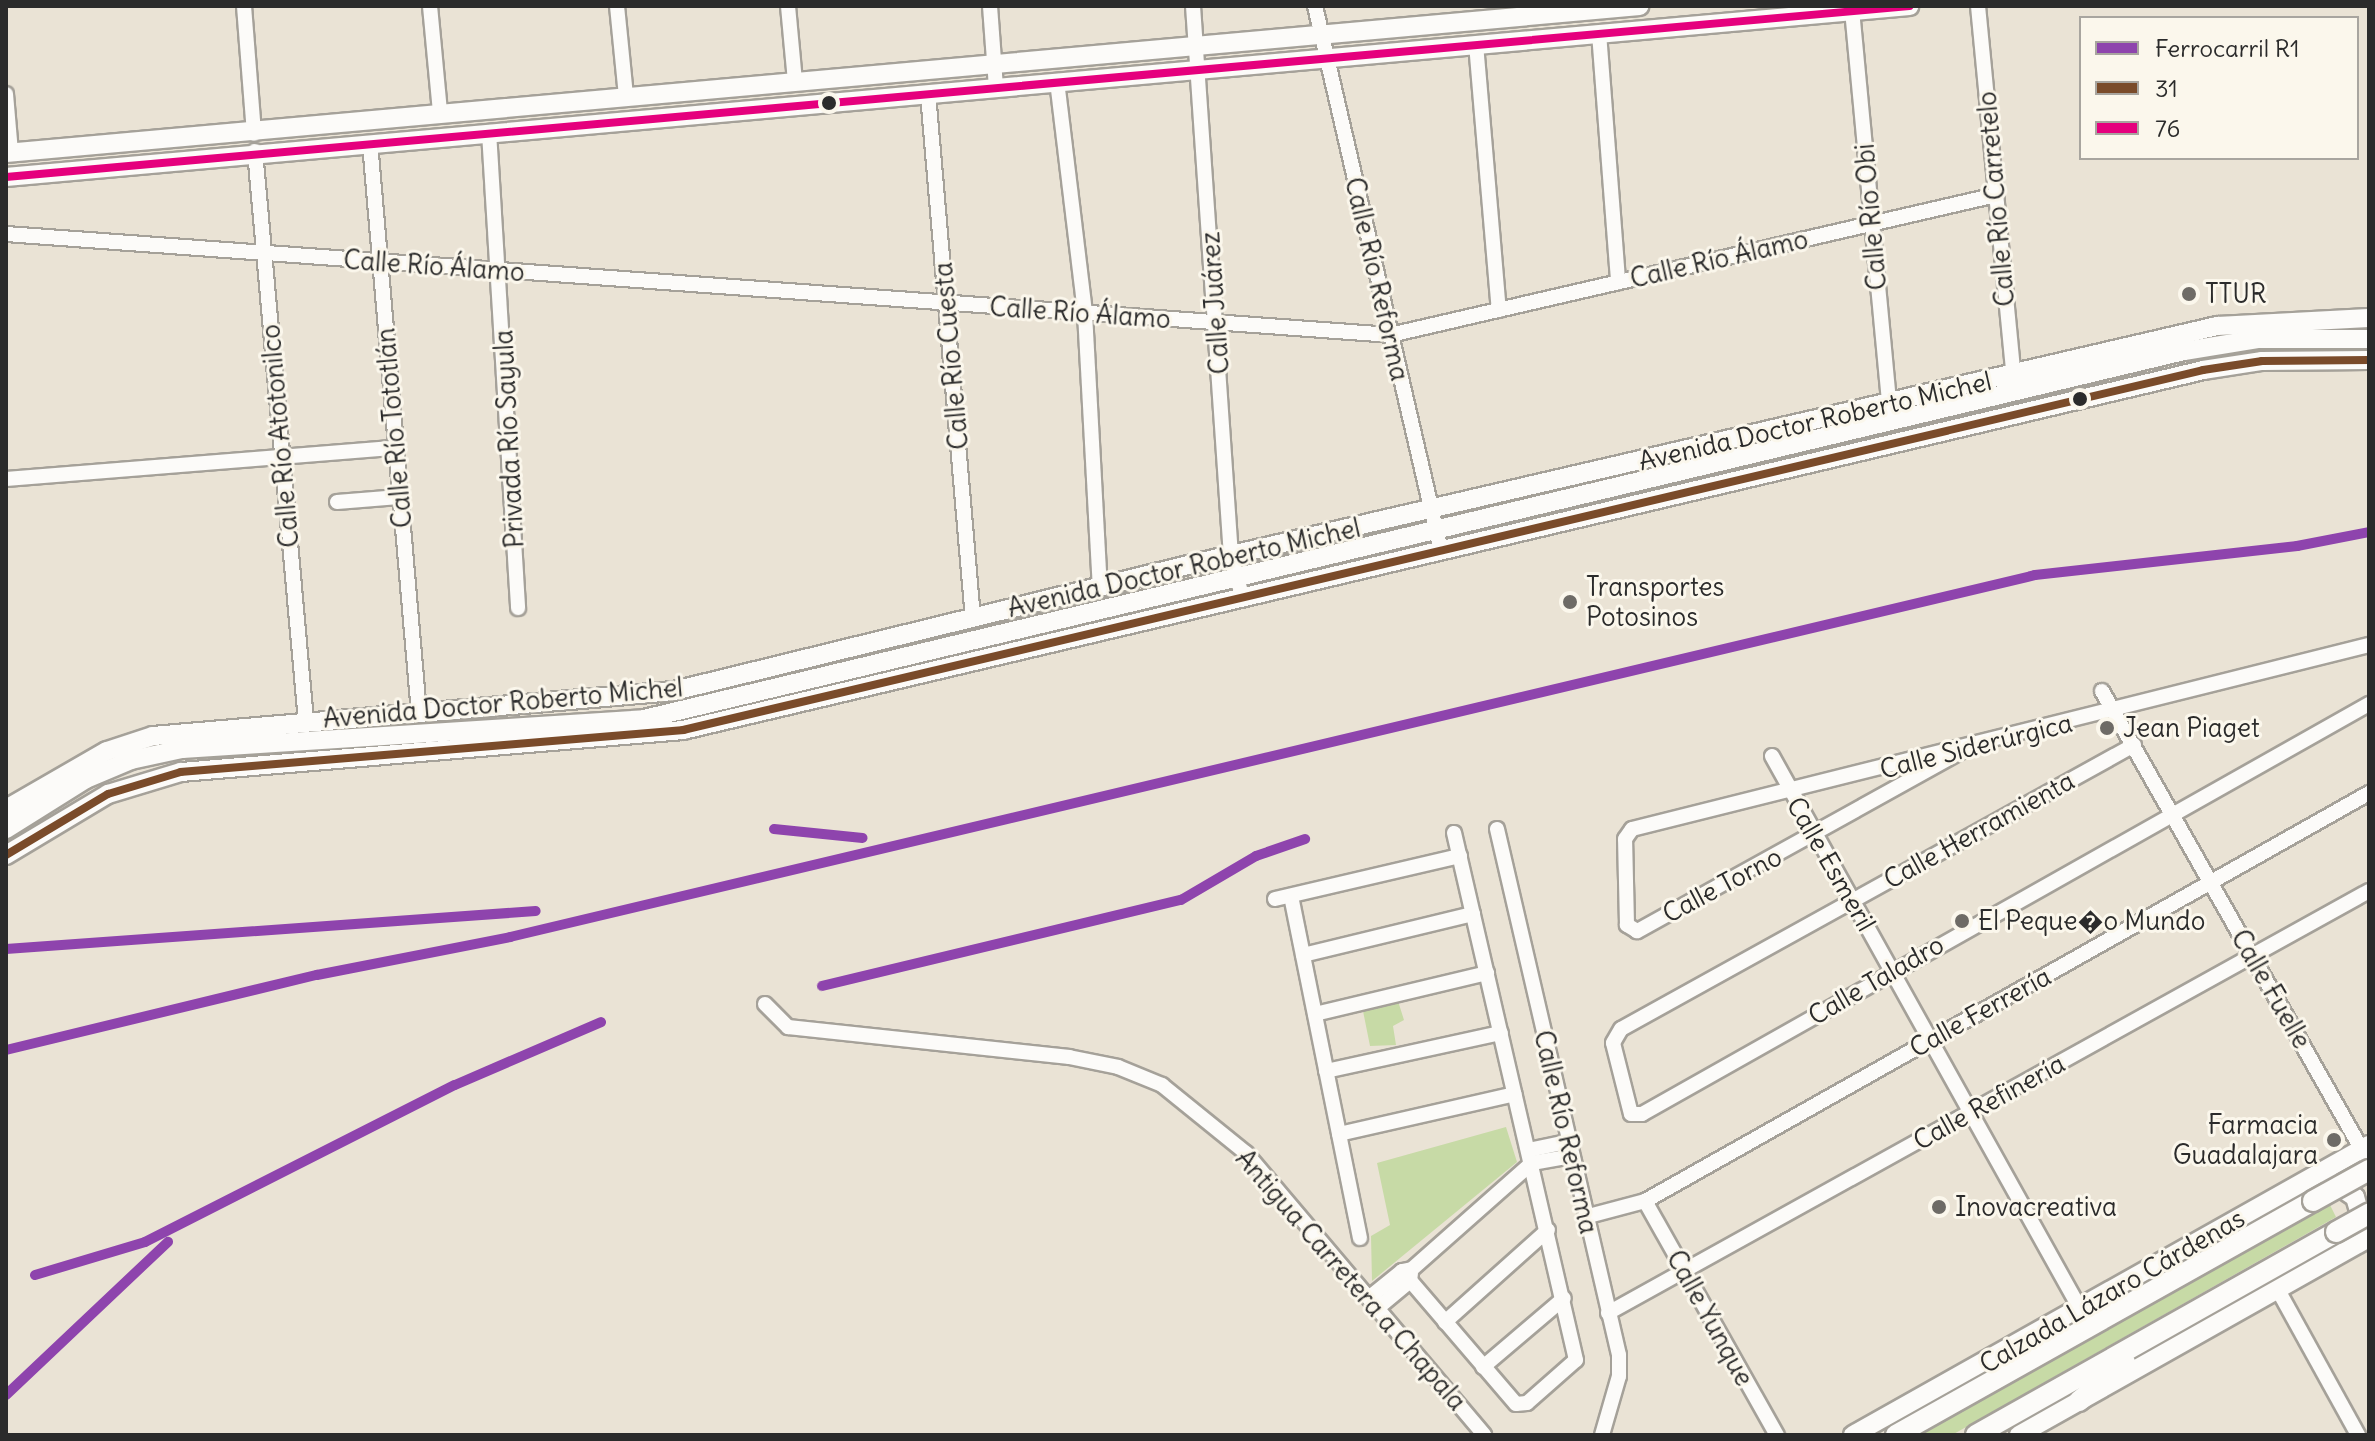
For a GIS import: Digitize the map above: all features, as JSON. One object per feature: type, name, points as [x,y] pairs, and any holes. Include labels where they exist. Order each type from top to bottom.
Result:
[{"type":"highway","name":"Calzada Lázaro Cárdenas","points":[[1896,1435],[2369,1170]]},
{"type":"highway","points":[[1976,1435],[2369,1214]]},
{"type":"highway","points":[[2008,1351],[2062,1330],[2220,1242],[2250,1234]]},
{"type":"highway","points":[[2079,1401],[2114,1370],[2293,1257]]},
{"type":"main road","points":[[6,177],[255,143],[440,112],[1639,6]]},
{"type":"main road","points":[[8,152],[255,143],[370,143],[442,134],[1909,6]]},
{"type":"main road","points":[[442,134],[498,108]]},
{"type":"main road","name":"Avenida Doctor Roberto Michel","points":[[6,855],[108,794],[150,778],[521,727],[644,719],[1436,530],[2014,383],[2217,326],[2369,318]]},
{"type":"main road","name":"Avenida Doctor Roberto Michel","points":[[2014,383],[2246,341],[2369,339]]},
{"type":"main road","name":"Avenida Doctor Roberto Michel","points":[[6,829],[86,779],[131,760],[182,749],[355,748],[683,730],[2218,367],[2369,360]]},
{"type":"main road","name":"Avenida Doctor Roberto Michel","points":[[6,809],[96,757],[153,736],[674,691],[1431,510],[1890,414]]},
{"type":"main road","points":[[1109,608],[1126,582]]},
{"type":"main road","points":[[979,639],[983,659]]},
{"type":"main road","points":[[520,705],[521,727]]},
{"type":"main road","name":"Calzada Lázaro Cárdenas","points":[[1853,1435],[2008,1351],[2079,1307],[2312,1178],[2367,1153]]},
{"type":"main road","points":[[2019,1435],[2365,1240],[2365,1227],[2355,1197],[2328,1179],[2312,1178]]},
{"type":"street","name":"Calle Río Atotonilco","points":[[244,6],[263,253],[306,721]]},
{"type":"street","points":[[430,6],[440,112]]},
{"type":"street","points":[[617,6],[626,96]]},
{"type":"street","points":[[788,6],[795,81]]},
{"type":"street","points":[[990,6],[996,87]]},
{"type":"street","name":"Calle Juárez","points":[[1193,6],[1231,556],[1243,599]]},
{"type":"street","name":"Calle Río Reforma","points":[[1315,6],[1324,58],[1441,551]]},
{"type":"street","name":"Calle Río Carretelo","points":[[1978,6],[2014,383]]},
{"type":"street","name":"Calle Río Obi","points":[[1852,10],[1890,414]]},
{"type":"street","points":[[1599,33],[1618,282]]},
{"type":"street","points":[[1476,44],[1499,310]]},
{"type":"street","points":[[1057,81],[1085,313],[1100,588]]},
{"type":"street","points":[[6,94],[8,152]]},
{"type":"street","name":"Calle Río Cuesta","points":[[928,94],[973,619]]},
{"type":"street","name":"Privada Río Sayula","points":[[489,132],[500,271],[518,608]]},
{"type":"street","name":"Calle Río Tototlán","points":[[370,143],[419,713]]},
{"type":"street","name":"Calle Río Álamo","points":[[6,234],[1390,335],[1996,195]]},
{"type":"street","points":[[6,479],[281,454],[395,448]]},
{"type":"street","points":[[337,502],[399,497]]},
{"type":"street","name":"Calle Siderúrgica","points":[[1630,928],[1625,921],[1629,831],[1964,750],[2369,645]]},
{"type":"street","name":"Calle Fuelle","points":[[2102,691],[2367,1153]]},
{"type":"street","name":"Calle Taladro","points":[[1635,1116],[2369,704]]},
{"type":"street","name":"Calle Herramienta","points":[[1635,1116],[1613,1043],[1616,1034],[2134,745]]},
{"type":"street","name":"Calle Torno","points":[[1630,928],[1637,931],[1814,836],[1964,750]]},
{"type":"street","name":"Calle Esmeril","points":[[1772,756],[2079,1307]]},
{"type":"street","name":"Calle Ferrería","points":[[1585,1217],[1645,1201],[2369,793]]},
{"type":"street","name":"Calle Río Reforma","points":[[1497,829],[1621,1368],[1602,1435]]},
{"type":"street","points":[[1408,1274],[1516,1404],[1538,1395],[1577,1355],[1454,833]]},
{"type":"street","points":[[1360,1238],[1303,955],[1283,898],[1460,856]]},
{"type":"street","name":"Calle Refinería","points":[[1608,1313],[2369,891]]},
{"type":"street","points":[[1303,955],[1473,914]]},
{"type":"street","points":[[1315,1014],[1487,973]]},
{"type":"street","name":"Antigua Carretera a Chapala","points":[[765,1004],[788,1027],[1069,1057],[1140,1074],[1162,1085],[1246,1153],[1484,1435]]},
{"type":"street","points":[[1326,1071],[1501,1033]]},
{"type":"street","points":[[1339,1134],[1515,1094]]},
{"type":"street","points":[[1374,1302],[1408,1274],[1530,1157],[1569,1149]]},
{"type":"street","name":"Calle Yunque","points":[[1645,1201],[1777,1435]]},
{"type":"street","points":[[1445,1322],[1548,1230]]},
{"type":"street","points":[[2278,1290],[2358,1435]]},
{"type":"street","points":[[1483,1367],[1564,1298]]},
{"type":"green space","points":[[1398,1001],[1404,1020],[1393,1026],[1396,1045],[1370,1046],[1363,1011]]},
{"type":"green space","points":[[1506,1127],[1517,1162],[1372,1281],[1371,1236],[1390,1225],[1377,1163]]},
{"type":"green space","points":[[2329,1203],[2336,1217],[1952,1435],[1912,1435]]},
{"type":"rail line","name":"R1","points":[[6,1050],[317,975],[510,937],[2035,575],[2297,546],[2369,532]]},
{"type":"rail line","name":"R1","points":[[774,829],[863,838]]},
{"type":"rail line","name":"R1","points":[[822,986],[1181,900],[1256,856],[1305,839]]},
{"type":"rail line","name":"R1","points":[[6,949],[536,911]]},
{"type":"rail line","name":"R1","points":[[35,1275],[145,1242],[455,1085],[601,1022]]},
{"type":"rail line","name":"R1","points":[[6,1395],[168,1242]]},
{"type":"transit line","name":"76","points":[[6,177],[1909,6]]},
{"type":"transit line","name":"31","points":[[6,855],[108,794],[181,772],[683,730],[2203,370],[2262,361],[2369,360]]},
{"type":"place","name":"TTUR","points":[[2189,294]]},
{"type":"place","name":"Transportes Potosinos","points":[[1570,602]]},
{"type":"place","name":"Jean Piaget","points":[[2107,728]]},
{"type":"place","name":"El Peque�o Mundo","points":[[1962,921]]},
{"type":"place","name":"Farmacia Guadalajara","points":[[2334,1140]]},
{"type":"place","name":"Inovacreativa","points":[[1939,1207]]}]
